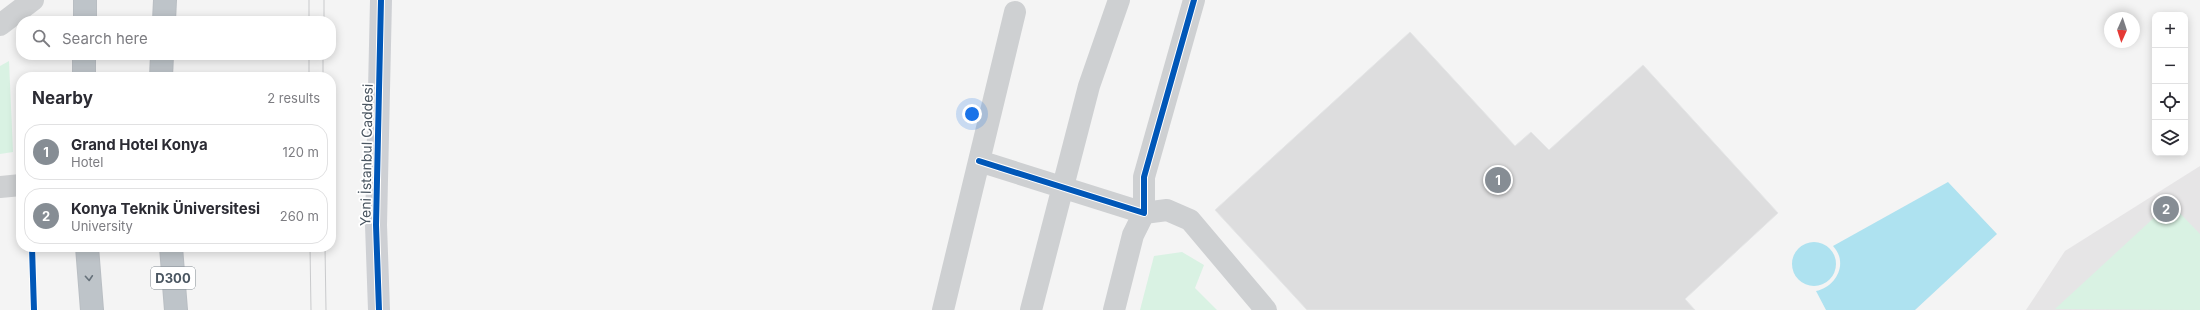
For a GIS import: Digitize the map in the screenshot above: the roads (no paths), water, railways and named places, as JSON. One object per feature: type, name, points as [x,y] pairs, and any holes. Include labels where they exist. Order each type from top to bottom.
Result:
[{"type":"highway","points":[[85,0],[85,16]]},
{"type":"highway","points":[[164,16],[165,0]]},
{"type":"highway","points":[[84,60],[84,72]]},
{"type":"highway","points":[[161,72],[162,60]]},
{"type":"highway","points":[[87,252],[92,310]]},
{"type":"highway","name":"D300","points":[[171,252],[176,310]]},
{"type":"street","points":[[0,25],[33,0]]},
{"type":"street","name":"Yeni İstanbul Caddesi","points":[[379,310],[376,225],[381,0]]},
{"type":"street","points":[[1031,310],[1089,86],[1119,0]]},
{"type":"street","points":[[1114,310],[1133,235],[1144,213],[1144,178],[1194,0]]},
{"type":"street","points":[[943,310],[1015,12]]},
{"type":"street","points":[[979,161],[1144,213],[1167,210],[1190,220],[1266,310]]},
{"type":"street","points":[[0,187],[16,185]]},
{"type":"water","points":[[1948,182],[1997,234],[1915,310],[1826,310],[1816,291],[1829,285],[1838,273],[1840,260],[1838,253],[1833,246]]},
{"type":"water","points":[[1810,242],[1818,242],[1830,248],[1836,260],[1836,268],[1830,280],[1818,286],[1810,286],[1798,280],[1792,268],[1792,260],[1798,248]]},
{"type":"tram line","points":[[309,0],[309,16]]},
{"type":"tram line","points":[[324,0],[324,16]]},
{"type":"tram line","points":[[309,60],[309,72]]},
{"type":"tram line","points":[[323,60],[323,72]]},
{"type":"tram line","points":[[310,252],[311,310]]},
{"type":"tram line","points":[[325,252],[326,310]]},
{"type":"place","name":"Grand Hotel Konya","points":[[1498,180]]},
{"type":"place","name":"Konya Teknik Üniversitesi","points":[[2166,209]]}]
